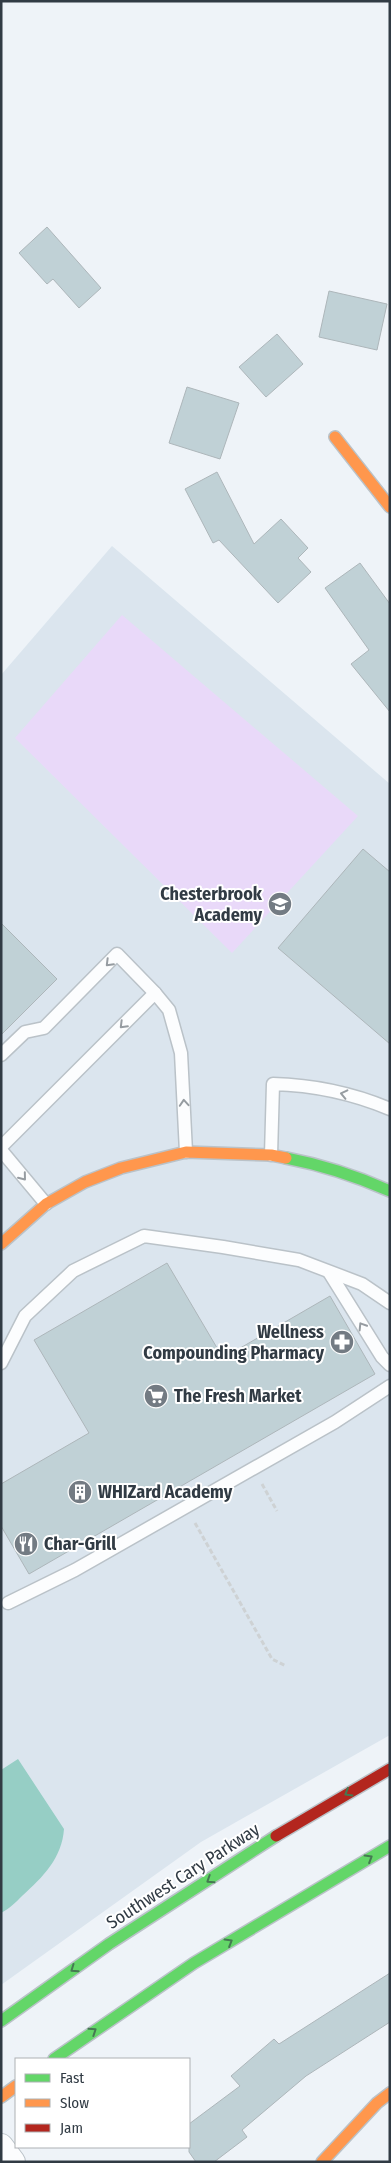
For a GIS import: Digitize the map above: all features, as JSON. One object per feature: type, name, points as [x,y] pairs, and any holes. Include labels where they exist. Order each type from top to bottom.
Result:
[{"type":"main road","points":[[335,437],[390,507]]},
{"type":"main road","points":[[1,1244],[46,1204],[85,1182],[121,1168],[186,1152],[271,1155],[314,1163],[353,1175],[390,1191]]},
{"type":"main road","name":"Southwest Cary Parkway","points":[[1,2021],[110,1944],[278,1835],[390,1769]]},
{"type":"main road","points":[[55,2058],[194,1963],[390,1846]]},
{"type":"main road","points":[[1,2097],[15,2087]]},
{"type":"main road","points":[[322,2162],[377,2103],[390,2093]]},
{"type":"street","points":[[1,2146],[13,2162]]},
{"type":"lane","points":[[1,1055],[25,1032],[44,1028],[118,954],[169,1010],[181,1053],[186,1152]]},
{"type":"lane","points":[[46,1204],[1,1148],[155,993]]},
{"type":"lane","points":[[271,1155],[273,1084],[306,1085],[364,1098],[390,1109]]},
{"type":"lane","points":[[1,1363],[25,1316],[73,1271],[144,1236],[299,1260],[362,1284],[390,1303]]},
{"type":"lane","points":[[328,1272],[382,1357],[390,1365]]},
{"type":"lane","points":[[8,1603],[91,1561],[335,1422],[390,1386]]},
{"type":"path","points":[[261,1482],[277,1511]]},
{"type":"path","points":[[193,1519],[272,1659],[286,1666]]},
{"type":"shaded area","points":[[112,546],[390,784],[390,1735],[201,1842],[1,1985],[1,675]]},
{"type":"shaded area","points":[[122,615],[358,816],[232,953],[15,738]]},
{"type":"shaded area","points":[[18,1759],[64,1829],[60,1849],[44,1874],[7,1910],[1,1913],[1,1770]]},
{"type":"building","points":[[47,227],[101,288],[79,308],[53,279],[47,284],[19,253]]},
{"type":"building","points":[[329,291],[387,304],[377,350],[319,337]]},
{"type":"building","points":[[277,334],[303,364],[266,397],[239,367]]},
{"type":"building","points":[[187,387],[239,403],[220,459],[169,443]]},
{"type":"building","points":[[217,472],[254,544],[281,519],[308,548],[298,558],[311,572],[278,603],[219,540],[213,543],[185,489]]},
{"type":"building","points":[[360,563],[390,604],[390,712],[351,664],[369,650],[325,588]]},
{"type":"building","points":[[363,849],[390,872],[390,1044],[278,948]]},
{"type":"building","points":[[1,923],[57,979],[1,1035]]},
{"type":"building","points":[[167,1263],[223,1358],[330,1296],[375,1374],[29,1574],[1,1526],[1,1484],[89,1433],[34,1340]]},
{"type":"building","points":[[390,1973],[390,2022],[306,2076],[242,2130],[247,2137],[214,2162],[196,2162],[189,2152],[190,2123],[240,2086],[231,2076],[274,2039],[279,2044]]},
{"type":"traffic: fast","points":[[286,1158],[365,1180],[390,1191]]},
{"type":"traffic: fast","points":[[1,2021],[109,1944],[276,1836]]},
{"type":"traffic: fast","points":[[55,2058],[194,1963],[390,1846]]},
{"type":"traffic: slow","points":[[335,437],[390,507]]},
{"type":"traffic: slow","points":[[1,1244],[46,1204],[85,1182],[121,1168],[186,1152],[271,1155],[286,1158]]},
{"type":"traffic: slow","points":[[1,2097],[15,2087]]},
{"type":"traffic: slow","points":[[322,2162],[377,2103],[390,2093]]},
{"type":"traffic: jam","points":[[276,1836],[390,1769]]},
{"type":"place","name":"Chesterbrook Academy","points":[[280,904]]},
{"type":"place","name":"Wellness Compounding Pharmacy","points":[[342,1342]]},
{"type":"place","name":"The Fresh Market","points":[[156,1396]]},
{"type":"place","name":"WHIZard Academy","points":[[80,1492]]},
{"type":"place","name":"Char-Grill","points":[[26,1544]]}]
